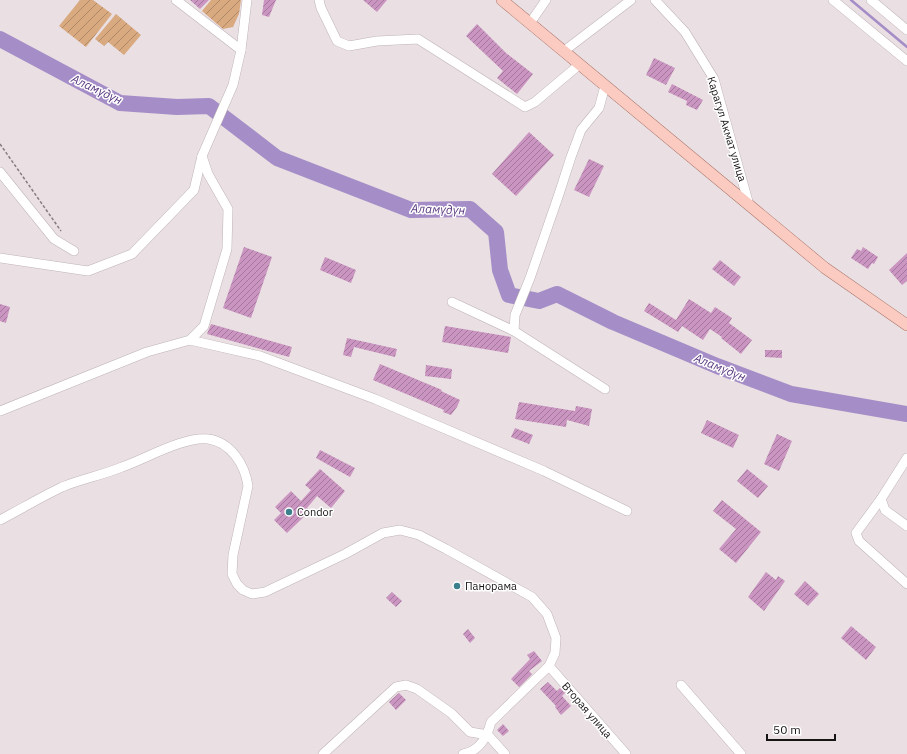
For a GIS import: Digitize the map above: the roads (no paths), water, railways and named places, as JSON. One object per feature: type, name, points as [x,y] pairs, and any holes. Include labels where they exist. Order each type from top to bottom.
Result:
[{"type":"main road","points":[[502,0],[825,268],[907,325]]},
{"type":"street","points":[[176,0],[240,50]]},
{"type":"street","points":[[0,258],[88,271],[132,254],[194,190],[202,156],[233,85],[240,50],[247,0]]},
{"type":"street","points":[[319,0],[321,8],[337,41],[349,46],[377,41],[418,39],[525,107],[535,102],[580,64]]},
{"type":"street","points":[[530,23],[546,0]]},
{"type":"street","points":[[564,51],[631,0]]},
{"type":"street","name":"Карагул Акмат улица","points":[[655,0],[685,32],[714,80],[749,205]]},
{"type":"street","points":[[833,0],[907,61]]},
{"type":"street","points":[[871,0],[907,30]]},
{"type":"street","points":[[514,331],[515,316],[530,278],[578,137],[581,130],[599,108],[605,86]]},
{"type":"street","points":[[190,340],[204,326],[227,249],[228,209],[208,174],[202,156]]},
{"type":"street","points":[[0,172],[54,238],[74,251]]},
{"type":"street","points":[[452,302],[514,331],[605,389]]},
{"type":"street","points":[[0,411],[147,352],[190,340],[260,356],[375,399],[544,471],[627,511]]},
{"type":"street","points":[[0,520],[62,487],[121,468],[187,441],[208,439],[222,444],[232,451],[247,475],[248,486],[233,555],[232,574],[237,584],[252,594],[265,592],[345,554],[384,533],[400,530],[418,535],[440,545],[532,597],[547,614],[556,638],[555,653],[549,666],[491,722],[488,735],[477,748],[463,754]]},
{"type":"street","points":[[907,458],[881,499],[856,533],[859,541],[907,584]]},
{"type":"street","points":[[881,499],[885,510],[907,526]]},
{"type":"street","name":"Вторая улица","points":[[549,666],[626,754]]},
{"type":"street","points":[[323,754],[396,687],[406,685],[418,689],[451,714],[470,732],[488,735],[505,754]]},
{"type":"street","points":[[681,685],[741,754]]},
{"type":"waterway","points":[[851,0],[907,47]]},
{"type":"waterway","name":"Аламүдүн","points":[[0,39],[120,103],[177,107],[209,106],[277,158],[411,210],[470,209],[496,232],[500,270],[509,295],[539,301],[557,294],[613,322],[717,366],[791,394],[907,414]]},
{"type":"place","name":"Condor","points":[[289,512]]},
{"type":"place","name":"Панорама","points":[[457,586]]}]
